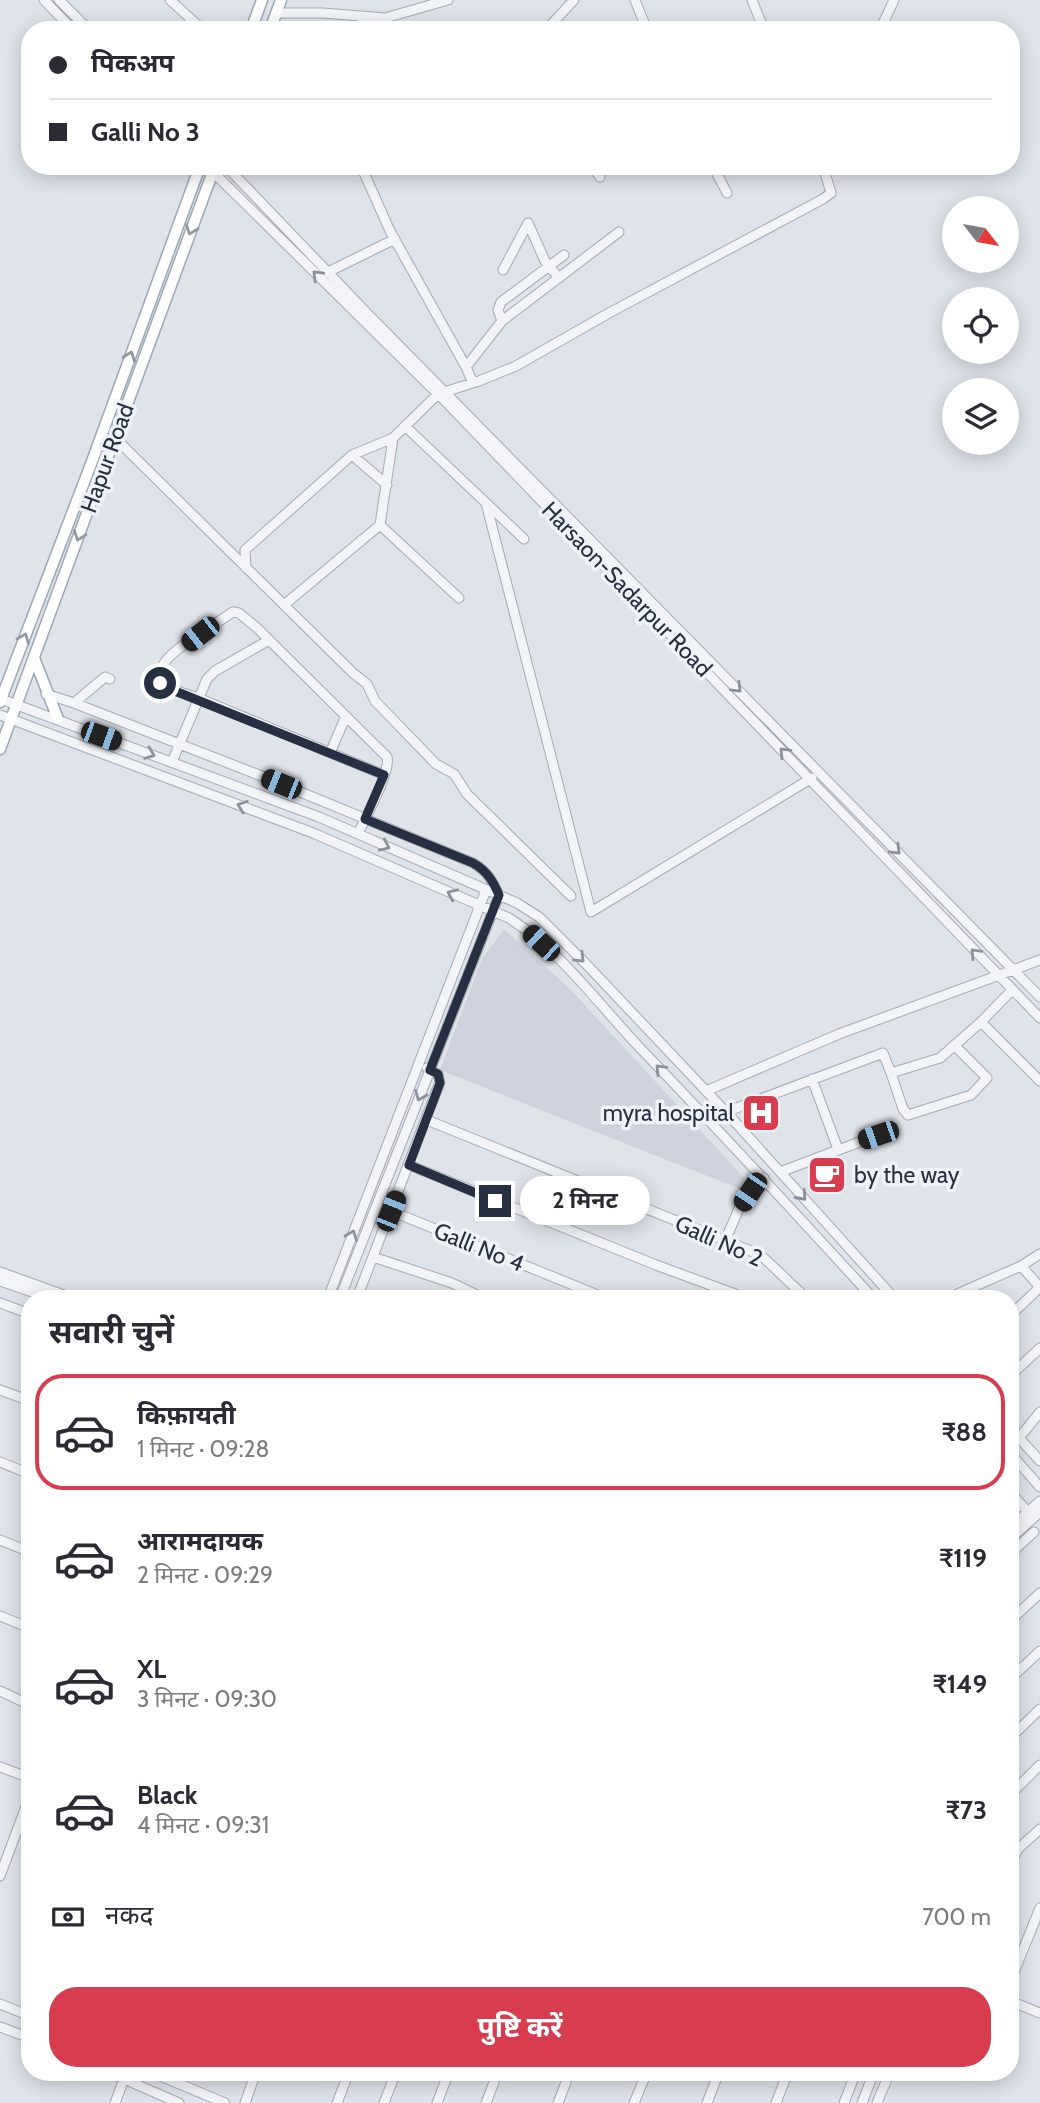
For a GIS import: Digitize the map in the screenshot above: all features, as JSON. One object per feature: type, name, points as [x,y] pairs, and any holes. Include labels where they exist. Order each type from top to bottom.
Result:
[{"type":"main road","points":[[254,21],[262,0]]},
{"type":"main road","points":[[273,21],[281,0]]},
{"type":"main road","name":"Hapur Road","points":[[1,700],[197,175]]},
{"type":"main road","name":"Hapur Road","points":[[0,749],[208,175]]},
{"type":"main road","points":[[34,659],[58,719]]},
{"type":"street","points":[[44,0],[65,21]]},
{"type":"street","points":[[59,0],[80,21]]},
{"type":"street","points":[[170,0],[193,21]]},
{"type":"street","points":[[276,13],[323,13],[377,18],[400,15],[448,0]]},
{"type":"street","points":[[554,21],[574,0]]},
{"type":"street","points":[[635,0],[643,21]]},
{"type":"street","points":[[752,0],[760,21]]},
{"type":"street","points":[[884,21],[894,0]]},
{"type":"street","points":[[360,16],[364,21]]},
{"type":"street","points":[[377,18],[383,21]]},
{"type":"street","name":"Harsaon-Sadarpur Road","points":[[218,175],[441,393],[822,774],[1040,997]]},
{"type":"street","name":"Harsaon-Sadarpur Road","points":[[235,175],[1040,1018]]},
{"type":"street","points":[[365,175],[395,239],[473,383]]},
{"type":"street","points":[[718,175],[727,193]]},
{"type":"street","points":[[246,568],[245,550],[352,455],[394,438],[441,393],[516,366],[609,313],[823,199],[831,193],[826,175]]},
{"type":"street","points":[[503,270],[528,223],[549,266],[559,278]]},
{"type":"street","points":[[466,367],[502,321],[619,232]]},
{"type":"street","points":[[328,272],[395,239]]},
{"type":"street","points":[[502,321],[498,310],[500,302],[564,255]]},
{"type":"street","points":[[405,426],[524,539]]},
{"type":"street","points":[[114,438],[353,673],[368,684],[375,701],[436,764],[454,774],[467,794],[571,895]]},
{"type":"street","points":[[284,605],[380,526],[394,438]]},
{"type":"street","points":[[352,455],[387,485]]},
{"type":"street","points":[[486,503],[591,912],[822,774]]},
{"type":"street","points":[[380,526],[459,598]]},
{"type":"street","points":[[358,834],[384,775],[387,757],[239,613],[233,612],[165,661],[160,683],[165,687],[384,775]]},
{"type":"street","points":[[172,762],[204,684],[215,671],[269,640]]},
{"type":"street","points":[[74,703],[99,680],[105,677],[110,679]]},
{"type":"street","points":[[47,694],[473,863],[488,875],[499,895],[343,1290]]},
{"type":"street","points":[[1,700],[18,704],[319,817],[517,903],[539,918],[706,1091],[887,1290]]},
{"type":"street","points":[[0,715],[313,833],[515,922],[541,943],[764,1178],[866,1290]]},
{"type":"street","points":[[330,753],[345,716]]},
{"type":"street","points":[[331,1290],[486,890]]},
{"type":"street","points":[[706,1091],[839,1034],[1040,960]]},
{"type":"street","points":[[891,1073],[940,1058],[1012,990]]},
{"type":"street","points":[[981,1022],[1040,1081]]},
{"type":"street","points":[[726,1112],[883,1054],[903,1109],[908,1115],[971,1095],[987,1078],[954,1045]]},
{"type":"street","points":[[360,1290],[440,1083],[438,1074],[419,1065]]},
{"type":"street","points":[[812,1079],[838,1149]]},
{"type":"street","name":"Galli No 2","points":[[427,1120],[764,1258],[798,1290]]},
{"type":"street","points":[[780,1172],[878,1135]]},
{"type":"street","points":[[409,1165],[656,1265],[725,1290]]},
{"type":"street","points":[[724,1241],[741,1204],[764,1178]]},
{"type":"street","name":"Galli No 4","points":[[391,1211],[586,1290]]},
{"type":"street","points":[[966,1290],[1021,1266],[1040,1254]]},
{"type":"street","points":[[373,1257],[466,1290]]},
{"type":"street","points":[[1019,1307],[1040,1287],[1021,1266]]},
{"type":"street","points":[[0,1272],[50,1290]]},
{"type":"street","points":[[0,1280],[28,1290]]},
{"type":"street","points":[[0,1303],[21,1311]]},
{"type":"street","points":[[1019,1368],[1040,1348]]},
{"type":"street","points":[[0,1390],[21,1398]]},
{"type":"street","points":[[1040,1412],[1019,1438],[1040,1461]]},
{"type":"street","points":[[0,1462],[21,1470]]},
{"type":"street","points":[[1019,1462],[1040,1487]]},
{"type":"street","points":[[1019,1548],[1037,1535],[1028,1515],[1040,1501]]},
{"type":"street","points":[[0,1540],[21,1548]]},
{"type":"street","points":[[1019,1613],[1040,1593]]},
{"type":"street","points":[[0,1616],[21,1624]]},
{"type":"street","points":[[1019,1671],[1040,1651]]},
{"type":"street","points":[[0,1691],[21,1701]]},
{"type":"street","points":[[1019,1729],[1040,1709]]},
{"type":"street","points":[[1019,1787],[1040,1765]]},
{"type":"street","points":[[0,1767],[21,1775]]},
{"type":"street","points":[[0,1876],[5,1846],[21,1814]]},
{"type":"street","points":[[1019,1848],[1040,1829]]},
{"type":"street","points":[[1019,1960],[1040,1908]]},
{"type":"street","points":[[0,2004],[21,2013]]},
{"type":"street","points":[[1019,2005],[1040,2013]]},
{"type":"street","points":[[0,2027],[21,2035]]},
{"type":"street","points":[[115,2103],[123,2081]]},
{"type":"street","points":[[129,2081],[179,2103]]},
{"type":"street","points":[[172,2081],[225,2103]]},
{"type":"street","points":[[244,2103],[253,2081]]},
{"type":"street","points":[[337,2103],[346,2081]]},
{"type":"street","points":[[384,2103],[393,2081]]},
{"type":"street","points":[[437,2103],[446,2081]]},
{"type":"street","points":[[486,2103],[495,2081]]},
{"type":"street","points":[[558,2103],[567,2081]]},
{"type":"street","points":[[634,2103],[643,2081]]},
{"type":"street","points":[[707,2103],[716,2081]]},
{"type":"street","points":[[776,2103],[785,2081]]},
{"type":"street","points":[[847,2102],[853,2081]]},
{"type":"street","points":[[862,2103],[871,2081]]},
{"type":"street","points":[[877,2103],[886,2081]]},
{"type":"shaded area","points":[[504,929],[570,989],[749,1183],[743,1190],[440,1070],[482,959]]},
{"type":"place","name":"myra hospital","points":[[761,1113]]},
{"type":"place","name":"by the way","points":[[827,1175]]},
{"type":"route","points":[[160,683],[384,775],[365,819],[473,863],[492,881],[499,895],[430,1070],[438,1074],[440,1083],[409,1165],[495,1201]]}]
